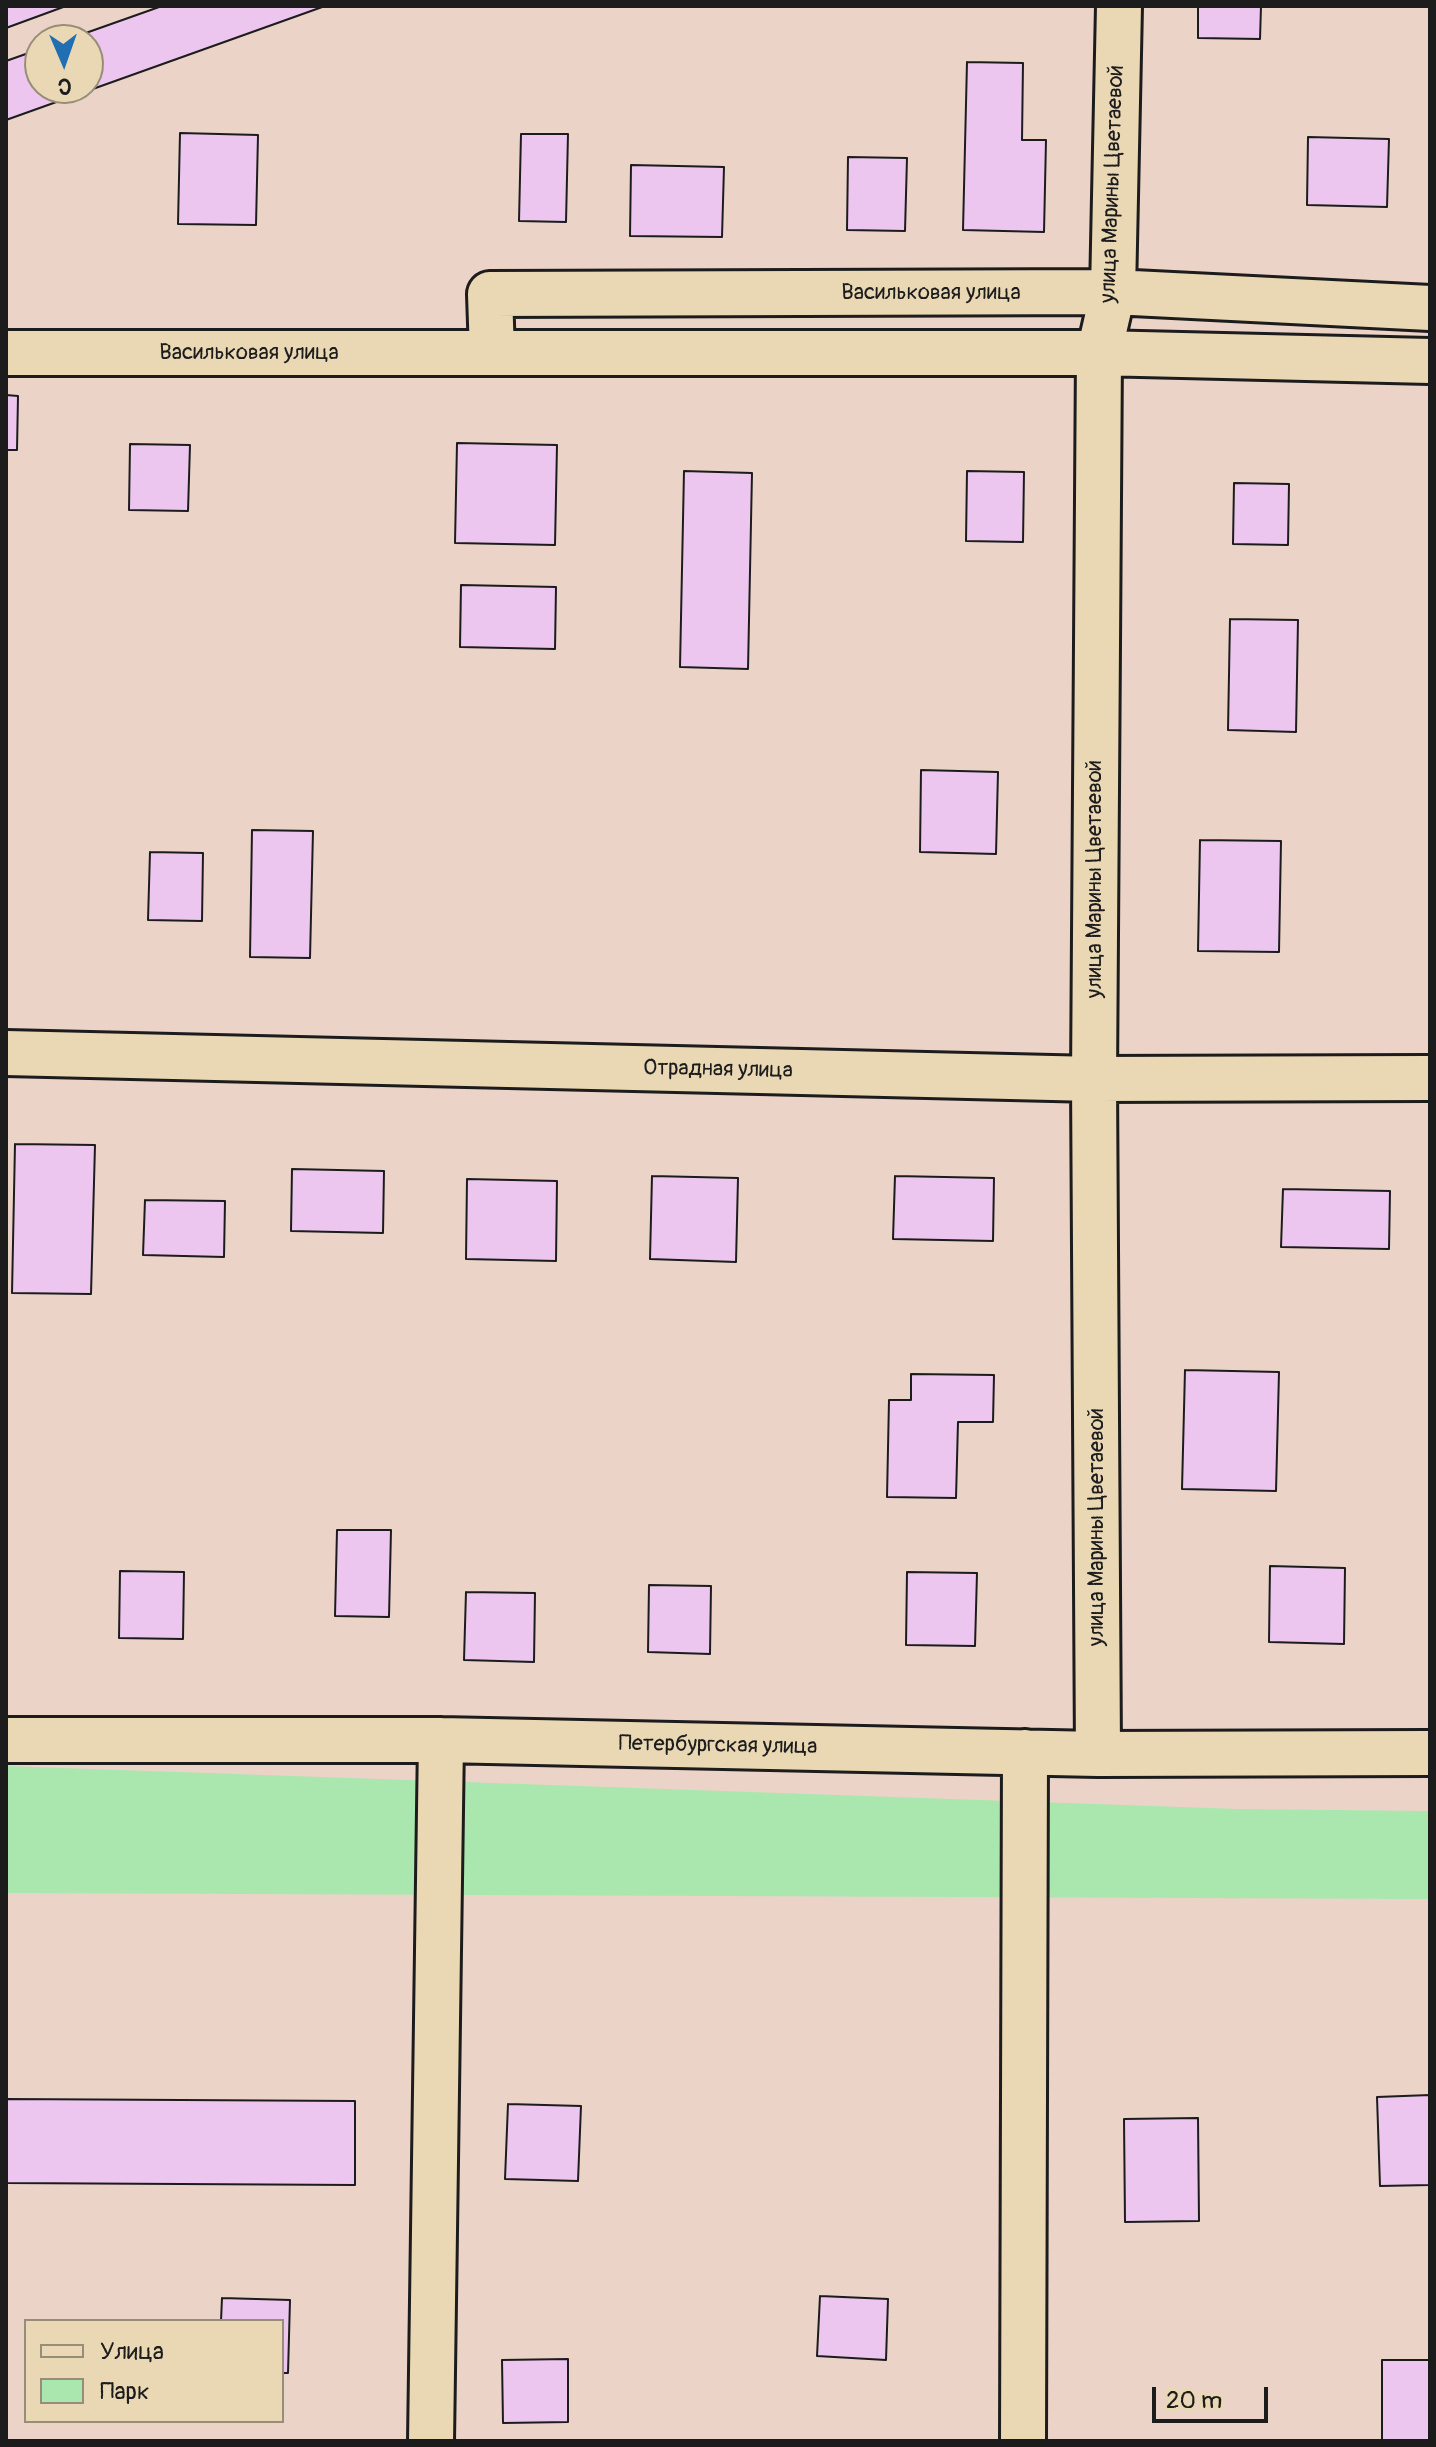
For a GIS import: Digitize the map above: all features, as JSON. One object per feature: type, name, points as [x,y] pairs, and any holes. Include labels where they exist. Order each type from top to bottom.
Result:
[{"type":"street","name":"улица Марины Цветаевой","points":[[1098,1754],[1094,1079],[1099,353],[1113,292],[1119,6]]},
{"type":"street","name":"Васильковая улица","points":[[492,353],[490,294],[1113,292],[1430,308]]},
{"type":"street","name":"Васильковая улица","points":[[6,353],[1099,353],[1430,361]]},
{"type":"street","name":"Отрадная улица","points":[[6,1053],[1094,1079],[1430,1078]]},
{"type":"street","name":"Петербургская улица","points":[[6,1740],[441,1740],[1098,1754],[1430,1753]]},
{"type":"street","points":[[431,2441],[441,1740]]},
{"type":"street","points":[[1023,2441],[1025,1752]]},
{"type":"green space","points":[[6,1766],[1238,1809],[1430,1811],[1430,1899],[6,1893]]},
{"type":"building","points":[[6,6],[66,6],[6,28]]},
{"type":"building","points":[[162,6],[325,6],[104,85],[104,27]]},
{"type":"building","points":[[1198,6],[1261,6],[1260,39],[1198,38]]},
{"type":"building","points":[[24,55],[24,104],[51,104],[6,120],[6,61]]},
{"type":"building","points":[[967,62],[1023,63],[1022,140],[1046,140],[1044,232],[963,230]]},
{"type":"building","points":[[180,133],[258,135],[256,225],[178,224]]},
{"type":"building","points":[[521,134],[568,134],[566,222],[519,221]]},
{"type":"building","points":[[1308,137],[1389,139],[1387,207],[1307,205]]},
{"type":"building","points":[[848,157],[907,158],[905,231],[847,230]]},
{"type":"building","points":[[631,165],[724,167],[722,237],[630,236]]},
{"type":"building","points":[[6,395],[18,396],[17,450],[6,450]]},
{"type":"building","points":[[457,443],[557,445],[555,545],[455,543]]},
{"type":"building","points":[[130,444],[190,445],[188,511],[129,510]]},
{"type":"building","points":[[684,471],[752,473],[748,669],[680,667]]},
{"type":"building","points":[[967,471],[1024,472],[1023,542],[966,541]]},
{"type":"building","points":[[1234,483],[1289,484],[1288,545],[1233,544]]},
{"type":"building","points":[[461,585],[556,587],[555,649],[460,647]]},
{"type":"building","points":[[1230,619],[1298,620],[1296,732],[1228,730]]},
{"type":"building","points":[[921,770],[998,772],[996,854],[920,852]]},
{"type":"building","points":[[252,830],[313,831],[310,958],[250,957]]},
{"type":"building","points":[[1200,840],[1281,841],[1279,952],[1198,951]]},
{"type":"building","points":[[150,852],[203,853],[202,921],[148,920]]},
{"type":"building","points":[[15,1144],[95,1145],[91,1294],[12,1293]]},
{"type":"building","points":[[292,1169],[384,1171],[383,1233],[291,1231]]},
{"type":"building","points":[[652,1176],[738,1178],[736,1262],[650,1259]]},
{"type":"building","points":[[895,1176],[994,1178],[993,1241],[893,1239]]},
{"type":"building","points":[[467,1179],[557,1181],[556,1261],[466,1259]]},
{"type":"building","points":[[1283,1189],[1390,1191],[1389,1249],[1281,1247]]},
{"type":"building","points":[[145,1200],[225,1201],[224,1257],[143,1255]]},
{"type":"building","points":[[1185,1370],[1279,1372],[1276,1491],[1182,1489]]},
{"type":"building","points":[[911,1374],[994,1375],[993,1422],[958,1422],[956,1498],[887,1497],[889,1400],[911,1400]]},
{"type":"building","points":[[337,1530],[391,1530],[389,1617],[335,1616]]},
{"type":"building","points":[[1270,1566],[1345,1568],[1344,1644],[1269,1642]]},
{"type":"building","points":[[120,1571],[184,1572],[183,1639],[119,1638]]},
{"type":"building","points":[[907,1572],[977,1573],[975,1646],[906,1645]]},
{"type":"building","points":[[649,1585],[711,1586],[710,1654],[648,1652]]},
{"type":"building","points":[[466,1592],[535,1593],[534,1662],[464,1660]]},
{"type":"building","points":[[1430,2095],[1430,2185],[1380,2186],[1377,2097]]},
{"type":"building","points":[[6,2099],[355,2101],[355,2185],[6,2183]]},
{"type":"building","points":[[508,2104],[581,2106],[578,2181],[505,2179]]},
{"type":"building","points":[[1198,2118],[1199,2221],[1125,2222],[1124,2119]]},
{"type":"building","points":[[820,2296],[888,2299],[886,2360],[817,2356]]},
{"type":"building","points":[[222,2298],[290,2300],[288,2373],[284,2373],[284,2319],[221,2319]]},
{"type":"building","points":[[568,2359],[568,2422],[503,2423],[502,2360]]},
{"type":"building","points":[[1382,2360],[1430,2360],[1430,2441],[1382,2441]]}]
